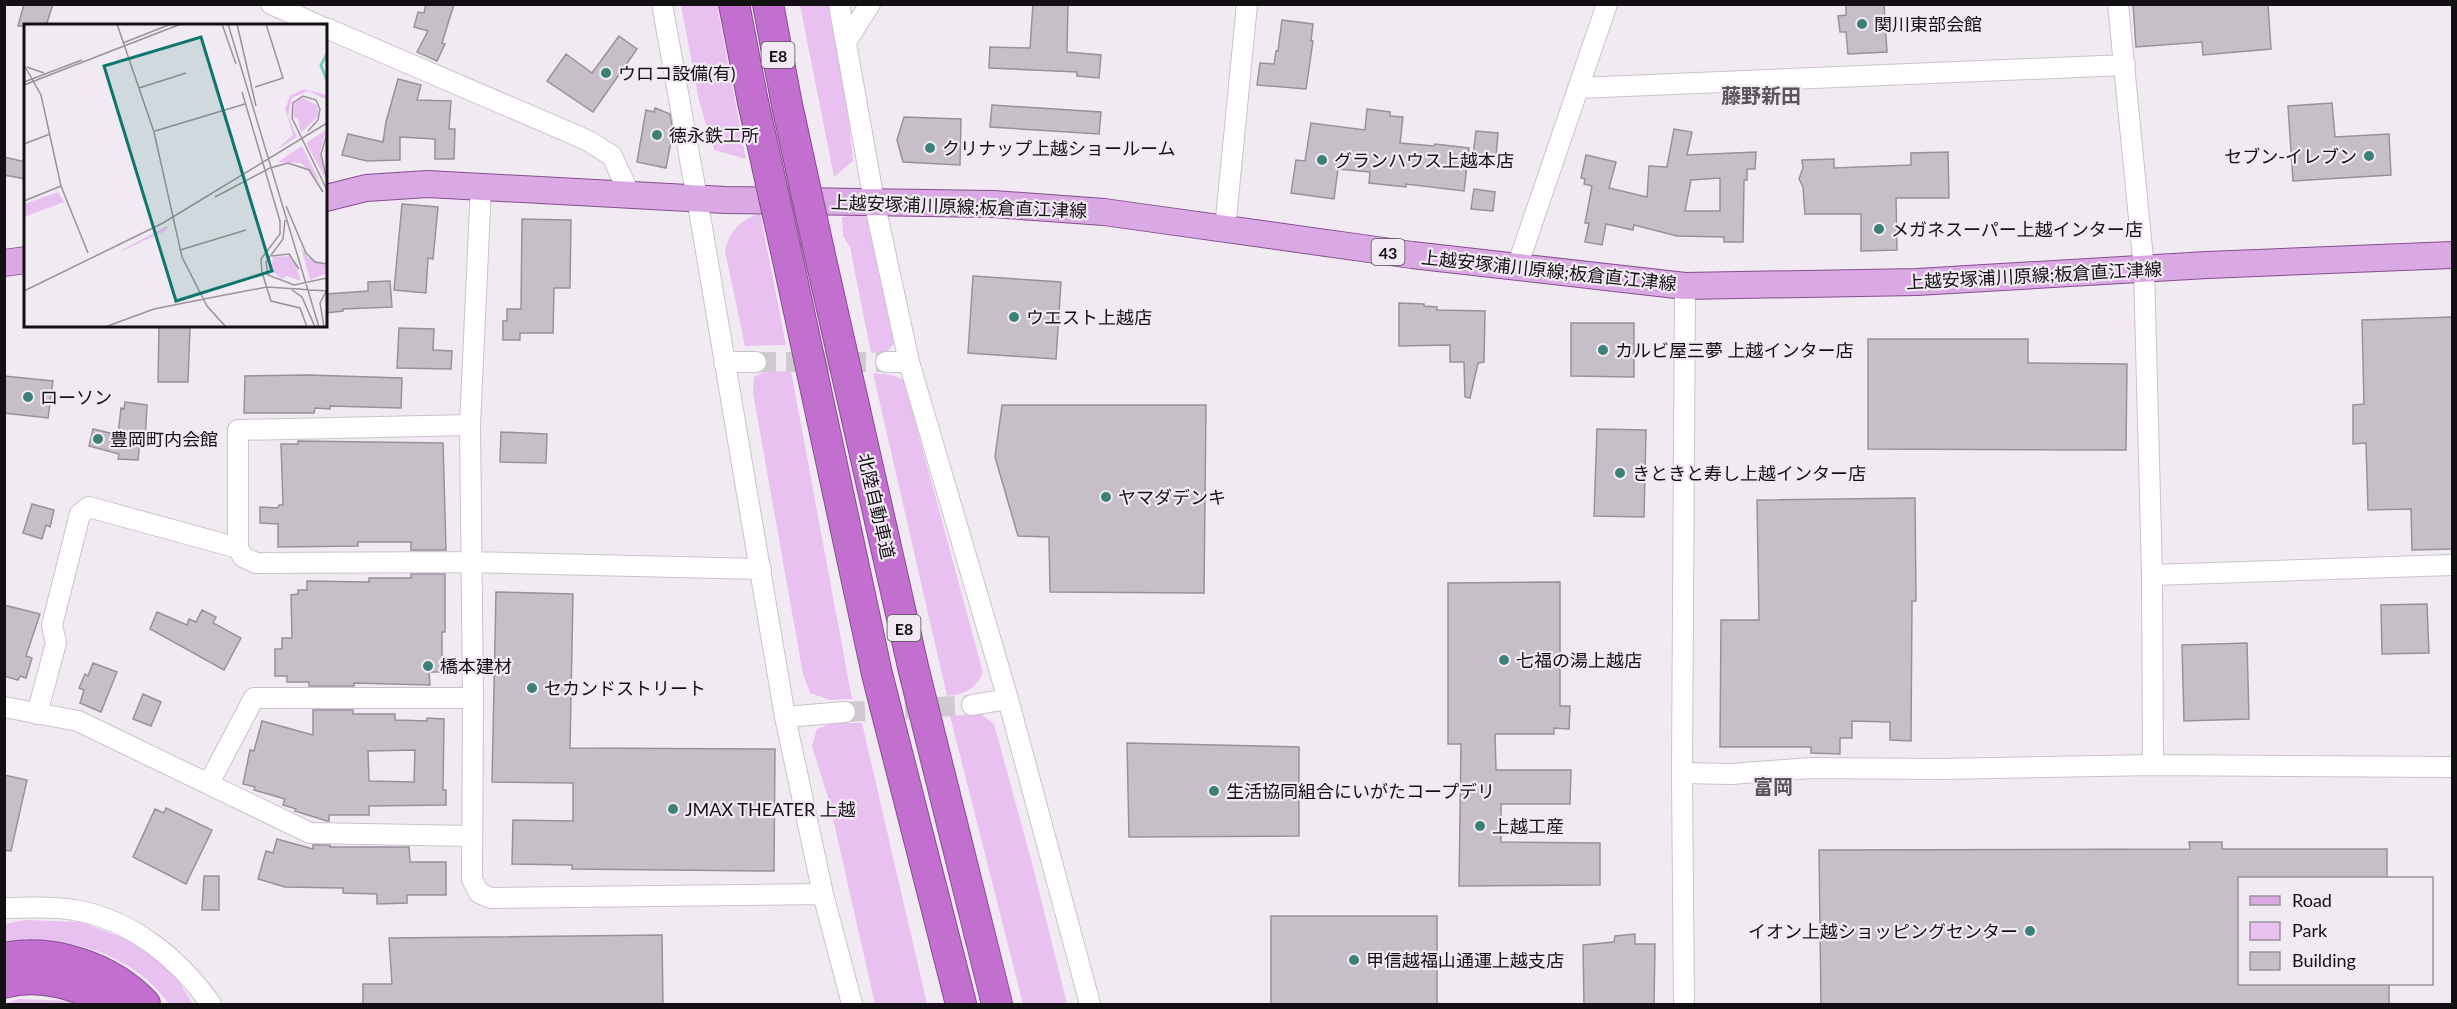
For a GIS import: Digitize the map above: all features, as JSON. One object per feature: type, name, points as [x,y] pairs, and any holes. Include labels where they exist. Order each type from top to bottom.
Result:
[{"type":"highway","name":"北陸自動車道","points":[[734,4],[753,102],[878,674],[961,1005]]},
{"type":"highway","name":"北陸自動車道","points":[[768,4],[787,105],[914,671],[997,1005]]},
{"type":"highway","points":[[878,674],[885,736],[941,1005]]},
{"type":"highway","points":[[4,958],[44,956],[77,962],[109,976],[135,993],[145,1005]]},
{"type":"highway","points":[[4,983],[41,980],[70,985],[97,996],[108,1005]]},
{"type":"main road","name":"上越安塚浦川原線;板倉直江津線","points":[[327,198],[366,188],[399,185],[481,186],[698,198],[993,204],[1104,212],[1400,254],[1685,286],[1917,282],[2452,255]]},
{"type":"main road","points":[[4,263],[24,260]]},
{"type":"street","points":[[271,4],[316,24]]},
{"type":"street","points":[[662,4],[698,198],[785,717],[823,894],[852,1005]]},
{"type":"street","points":[[839,4],[874,201],[909,362],[1008,699],[1090,1005]]},
{"type":"street","points":[[846,42],[870,4]]},
{"type":"street","points":[[1225,229],[1247,4]]},
{"type":"street","points":[[1517,267],[1607,4]]},
{"type":"street","points":[[2118,4],[2144,269],[2152,575],[2153,765]]},
{"type":"street","points":[[327,28],[589,141],[612,156],[628,193]]},
{"type":"street","points":[[1578,88],[2125,65]]},
{"type":"street","points":[[481,186],[470,425],[472,879],[479,893],[491,898],[823,894]]},
{"type":"street","points":[[1684,1005],[1682,772],[1685,286]]},
{"type":"street","points":[[724,362],[756,362]]},
{"type":"street","points":[[886,362],[909,362]]},
{"type":"street","points":[[470,425],[238,430],[238,548],[243,557],[256,563],[470,562],[761,569]]},
{"type":"street","points":[[37,714],[56,643],[52,625],[80,514],[89,507],[238,548]]},
{"type":"street","points":[[2152,575],[2452,566]]},
{"type":"street","points":[[209,783],[254,698],[473,698]]},
{"type":"street","points":[[972,705],[1008,699]]},
{"type":"street","points":[[4,707],[78,721],[310,833],[471,836]]},
{"type":"street","points":[[785,717],[845,712]]},
{"type":"street","points":[[1682,772],[1731,774],[1811,768],[1940,769],[2153,765],[2452,766]]},
{"type":"street","points":[[4,908],[74,910],[111,921],[146,939],[178,963],[211,1005]]},
{"type":"green space","points":[[681,5],[717,5],[746,159],[714,150],[699,101]]},
{"type":"green space","points":[[800,5],[829,5],[848,111],[853,161],[834,177]]},
{"type":"green space","points":[[760,213],[786,345],[745,346],[725,251],[737,227]]},
{"type":"green space","points":[[863,214],[870,223],[896,341],[887,352],[871,353],[850,247],[843,236],[842,217]]},
{"type":"green space","points":[[791,371],[852,699],[830,700],[810,693],[803,674],[753,393],[754,377],[763,372]]},
{"type":"green space","points":[[873,373],[892,375],[904,380],[983,673],[972,687],[959,694],[947,696]]},
{"type":"green space","points":[[981,714],[994,724],[1067,1004],[1023,1004],[950,716]]},
{"type":"green space","points":[[832,723],[862,723],[927,1004],[875,1004],[829,801],[812,746],[817,729]]},
{"type":"green space","points":[[26,920],[82,922],[136,943],[176,977],[193,1004],[169,1004],[154,986],[137,972],[96,951],[51,942],[5,943],[4,924]]},
{"type":"green space","points":[[19,999],[72,1001],[78,1004],[5,1004]]},
{"type":"building","points":[[24,4],[53,4],[47,24],[18,26]]},
{"type":"building","points":[[426,4],[454,4],[442,43],[445,44],[437,61],[417,52],[428,31],[414,27],[418,12],[424,13]]},
{"type":"building","points":[[1033,4],[1068,4],[1067,52],[1101,55],[1099,78],[1077,76],[1077,72],[989,68],[990,47],[1030,48]]},
{"type":"building","name":"関川東部会館","points":[[1846,4],[1884,4],[1887,52],[1848,54],[1846,32],[1840,32],[1838,16],[1846,15]]},
{"type":"building","points":[[2133,4],[2268,4],[2271,49],[2203,55],[2202,42],[2136,47]]},
{"type":"building","points":[[1282,20],[1313,24],[1311,41],[1313,41],[1306,89],[1257,85],[1260,63],[1274,64]]},
{"type":"building","name":"ウロコ設備(有)","points":[[619,36],[637,49],[593,112],[547,81],[566,54],[592,73]]},
{"type":"building","points":[[398,79],[421,85],[417,100],[451,101],[449,129],[455,129],[454,159],[435,159],[435,139],[400,137],[400,160],[367,161],[342,155],[348,134],[383,142]]},
{"type":"building","points":[[2332,103],[2335,137],[2389,134],[2391,175],[2293,181],[2288,106]]},
{"type":"building","points":[[992,105],[1101,112],[1099,134],[990,127]]},
{"type":"building","name":"徳永鉄工所","points":[[655,108],[670,114],[673,131],[666,168],[637,162],[646,110],[654,112]]},
{"type":"building","points":[[1367,109],[1390,112],[1390,116],[1403,117],[1400,143],[1469,148],[1464,191],[1406,184],[1406,187],[1369,183],[1370,172],[1338,169],[1334,199],[1291,193],[1296,160],[1305,161],[1311,123],[1365,130]]},
{"type":"building","name":"クリナップ上越ショールーム","points":[[904,117],[961,119],[960,165],[903,162],[897,140]]},
{"type":"building","points":[[1674,129],[1692,132],[1687,155],[1756,152],[1755,169],[1747,169],[1747,180],[1744,180],[1743,242],[1724,242],[1724,237],[1677,236],[1634,225],[1633,230],[1606,224],[1602,245],[1585,242],[1589,223],[1585,223],[1592,186],[1584,184],[1585,179],[1581,178],[1586,155],[1616,162],[1609,188],[1647,197],[1649,166],[1667,167]],"holes":[[[1720,178],[1720,211],[1685,211],[1691,180]]]},
{"type":"building","points":[[1476,131],[1498,133],[1496,157],[1473,155]]},
{"type":"building","points":[[1948,152],[1949,198],[1896,198],[1897,250],[1861,251],[1861,214],[1805,214],[1803,187],[1799,179],[1803,168],[1802,160],[1834,159],[1834,168],[1911,165],[1911,153]]},
{"type":"building","points":[[4,157],[24,162],[24,179],[4,175]]},
{"type":"building","points":[[1474,189],[1495,192],[1493,211],[1471,209]]},
{"type":"building","points":[[402,204],[438,207],[433,259],[428,258],[426,293],[394,290]]},
{"type":"building","points":[[522,219],[571,220],[570,288],[554,288],[553,333],[520,333],[520,340],[503,340],[503,321],[507,321],[507,309],[521,309]]},
{"type":"building","name":"ウエスト上越店","points":[[973,276],[1061,282],[1056,359],[968,353]]},
{"type":"building","points":[[390,281],[392,307],[343,309],[343,311],[327,313],[327,294],[368,291],[368,282]]},
{"type":"building","points":[[1399,303],[1424,304],[1424,306],[1437,307],[1437,310],[1485,311],[1484,362],[1478,363],[1470,398],[1465,397],[1464,362],[1450,362],[1450,345],[1399,346]]},
{"type":"building","points":[[2452,317],[2452,549],[2412,550],[2411,509],[2368,510],[2366,443],[2353,444],[2353,405],[2364,404],[2362,320]]},
{"type":"building","name":"カルビ屋三夢 上越インター店","points":[[1571,323],[1634,323],[1634,377],[1571,376]]},
{"type":"building","points":[[159,327],[190,327],[188,382],[158,382]]},
{"type":"building","points":[[399,328],[434,329],[433,350],[452,351],[451,369],[397,368]]},
{"type":"building","points":[[1868,339],[2028,339],[2028,363],[2127,364],[2126,450],[1868,449]]},
{"type":"building","points":[[308,375],[402,378],[401,408],[330,406],[330,409],[315,408],[314,413],[244,413],[245,376]]},
{"type":"building","name":"ローソン","points":[[4,376],[53,381],[48,418],[4,413]]},
{"type":"building","points":[[125,402],[147,405],[145,441],[140,441],[138,460],[118,459],[119,454],[89,446],[93,429],[118,435],[121,408],[124,409]]},
{"type":"building","name":"ヤマダデンキ","points":[[1002,405],[1206,405],[1204,593],[1050,592],[1049,537],[1018,536],[995,457]]},
{"type":"building","name":"きときと寿し上越インター店","points":[[1597,429],[1646,430],[1644,517],[1594,516]]},
{"type":"building","points":[[501,432],[547,434],[546,463],[500,462]]},
{"type":"building","points":[[298,441],[443,443],[446,550],[411,550],[411,542],[358,542],[358,546],[278,547],[278,524],[260,523],[260,507],[278,508],[279,505],[283,505],[281,444],[298,444]]},
{"type":"building","points":[[1915,498],[1916,601],[1912,601],[1911,741],[1890,740],[1890,722],[1852,721],[1852,738],[1840,738],[1840,754],[1811,753],[1811,747],[1720,747],[1721,620],[1759,620],[1757,500]]},
{"type":"building","points":[[32,504],[54,510],[50,527],[46,525],[42,539],[23,533]]},
{"type":"building","points":[[411,574],[445,574],[442,672],[429,672],[430,685],[354,683],[354,686],[309,686],[309,682],[287,682],[287,676],[275,676],[275,649],[282,649],[282,638],[292,638],[291,595],[298,594],[298,590],[307,590],[307,581],[369,582],[369,578],[411,578]]},
{"type":"building","points":[[1560,582],[1560,706],[1570,706],[1569,729],[1554,728],[1554,734],[1495,734],[1496,770],[1571,770],[1570,804],[1501,804],[1501,842],[1600,843],[1600,885],[1459,886],[1461,744],[1448,744],[1448,583]]},
{"type":"building","points":[[496,592],[573,594],[570,748],[775,749],[774,871],[572,869],[572,865],[512,864],[513,820],[573,821],[573,783],[492,782]]},
{"type":"building","points":[[2427,604],[2429,653],[2382,654],[2381,605]]},
{"type":"building","points":[[4,605],[40,614],[26,656],[32,658],[26,678],[20,676],[18,680],[4,676]]},
{"type":"building","points":[[202,610],[216,617],[213,623],[241,638],[224,670],[150,629],[157,612],[187,625],[189,619],[196,622]]},
{"type":"building","points":[[2247,643],[2249,719],[2184,721],[2182,645]]},
{"type":"building","points":[[93,663],[117,672],[101,712],[80,703],[84,690],[79,688],[85,674],[88,676]]},
{"type":"building","points":[[143,694],[161,702],[151,726],[133,719]]},
{"type":"building","points":[[313,710],[353,710],[353,714],[395,714],[395,720],[444,719],[443,790],[446,790],[446,805],[369,806],[369,815],[329,815],[329,821],[327,821],[295,811],[296,809],[283,805],[285,799],[254,790],[255,787],[243,784],[250,750],[254,751],[262,721],[313,735]],"holes":[[[415,750],[414,782],[369,781],[368,751]]]},
{"type":"building","name":"生活協同組合にいがたコープデリ","points":[[1127,743],[1299,747],[1299,836],[1129,837]]},
{"type":"building","points":[[4,775],[27,780],[11,851],[4,850]]},
{"type":"building","points":[[166,808],[212,830],[186,884],[133,857],[155,809],[164,813]]},
{"type":"building","points":[[277,839],[313,849],[313,845],[409,847],[410,862],[446,862],[446,895],[407,895],[407,903],[377,904],[377,894],[343,893],[343,888],[285,887],[258,879],[266,851],[273,853]]},
{"type":"building","name":"イオン上越ショッピングセンター","points":[[2189,842],[2222,842],[2222,849],[2387,849],[2387,877],[2238,877],[2238,985],[2389,985],[2389,1005],[1821,1005],[1819,850],[2190,849]]},
{"type":"building","points":[[204,876],[219,876],[219,910],[202,910]]},
{"type":"building","name":"甲信越福山通運上越支店","points":[[1271,916],[1437,916],[1437,1005],[1271,1005]]},
{"type":"building","points":[[1635,934],[1635,944],[1655,944],[1654,1005],[1584,1005],[1583,945],[1614,942],[1615,936]]},
{"type":"building","points":[[662,935],[663,1005],[363,1005],[363,984],[392,984],[389,938]]},
{"type":"tunnel","points":[[756,362],[886,362]]},
{"type":"tunnel","points":[[845,712],[972,705]]},
{"type":"place","name":"関川東部会館","points":[[1862,24]]},
{"type":"place","name":"ウロコ設備(有)","points":[[606,73]]},
{"type":"place","name":"徳永鉄工所","points":[[657,135]]},
{"type":"place","name":"クリナップ上越ショールーム","points":[[930,148]]},
{"type":"place","name":"セブン-イレブン","points":[[2369,156]]},
{"type":"place","name":"グランハウス上越本店","points":[[1322,160]]},
{"type":"place","name":"メガネスーパー上越インター店","points":[[1879,229]]},
{"type":"place","name":"ウエスト上越店","points":[[1014,317]]},
{"type":"place","name":"カルビ屋三夢 上越インター店","points":[[1603,350]]},
{"type":"place","name":"ローソン","points":[[28,397]]},
{"type":"place","name":"豊岡町内会館","points":[[98,439]]},
{"type":"place","name":"きときと寿し上越インター店","points":[[1620,473]]},
{"type":"place","name":"ヤマダデンキ","points":[[1106,497]]},
{"type":"place","name":"七福の湯上越店","points":[[1504,660]]},
{"type":"place","name":"橋本建材","points":[[428,666]]},
{"type":"place","name":"セカンドストリート","points":[[532,688]]},
{"type":"place","name":"生活協同組合にいがたコープデリ","points":[[1214,791]]},
{"type":"place","name":"JMAX THEATER 上越","points":[[673,809]]},
{"type":"place","name":"上越工産","points":[[1480,826]]},
{"type":"place","name":"イオン上越ショッピングセンター","points":[[2030,931]]},
{"type":"place","name":"甲信越福山通運上越支店","points":[[1354,960]]},
{"type":"district","name":"藤野新田","points":[[1761,95]]},
{"type":"district","name":"富岡","points":[[1773,786]]}]
